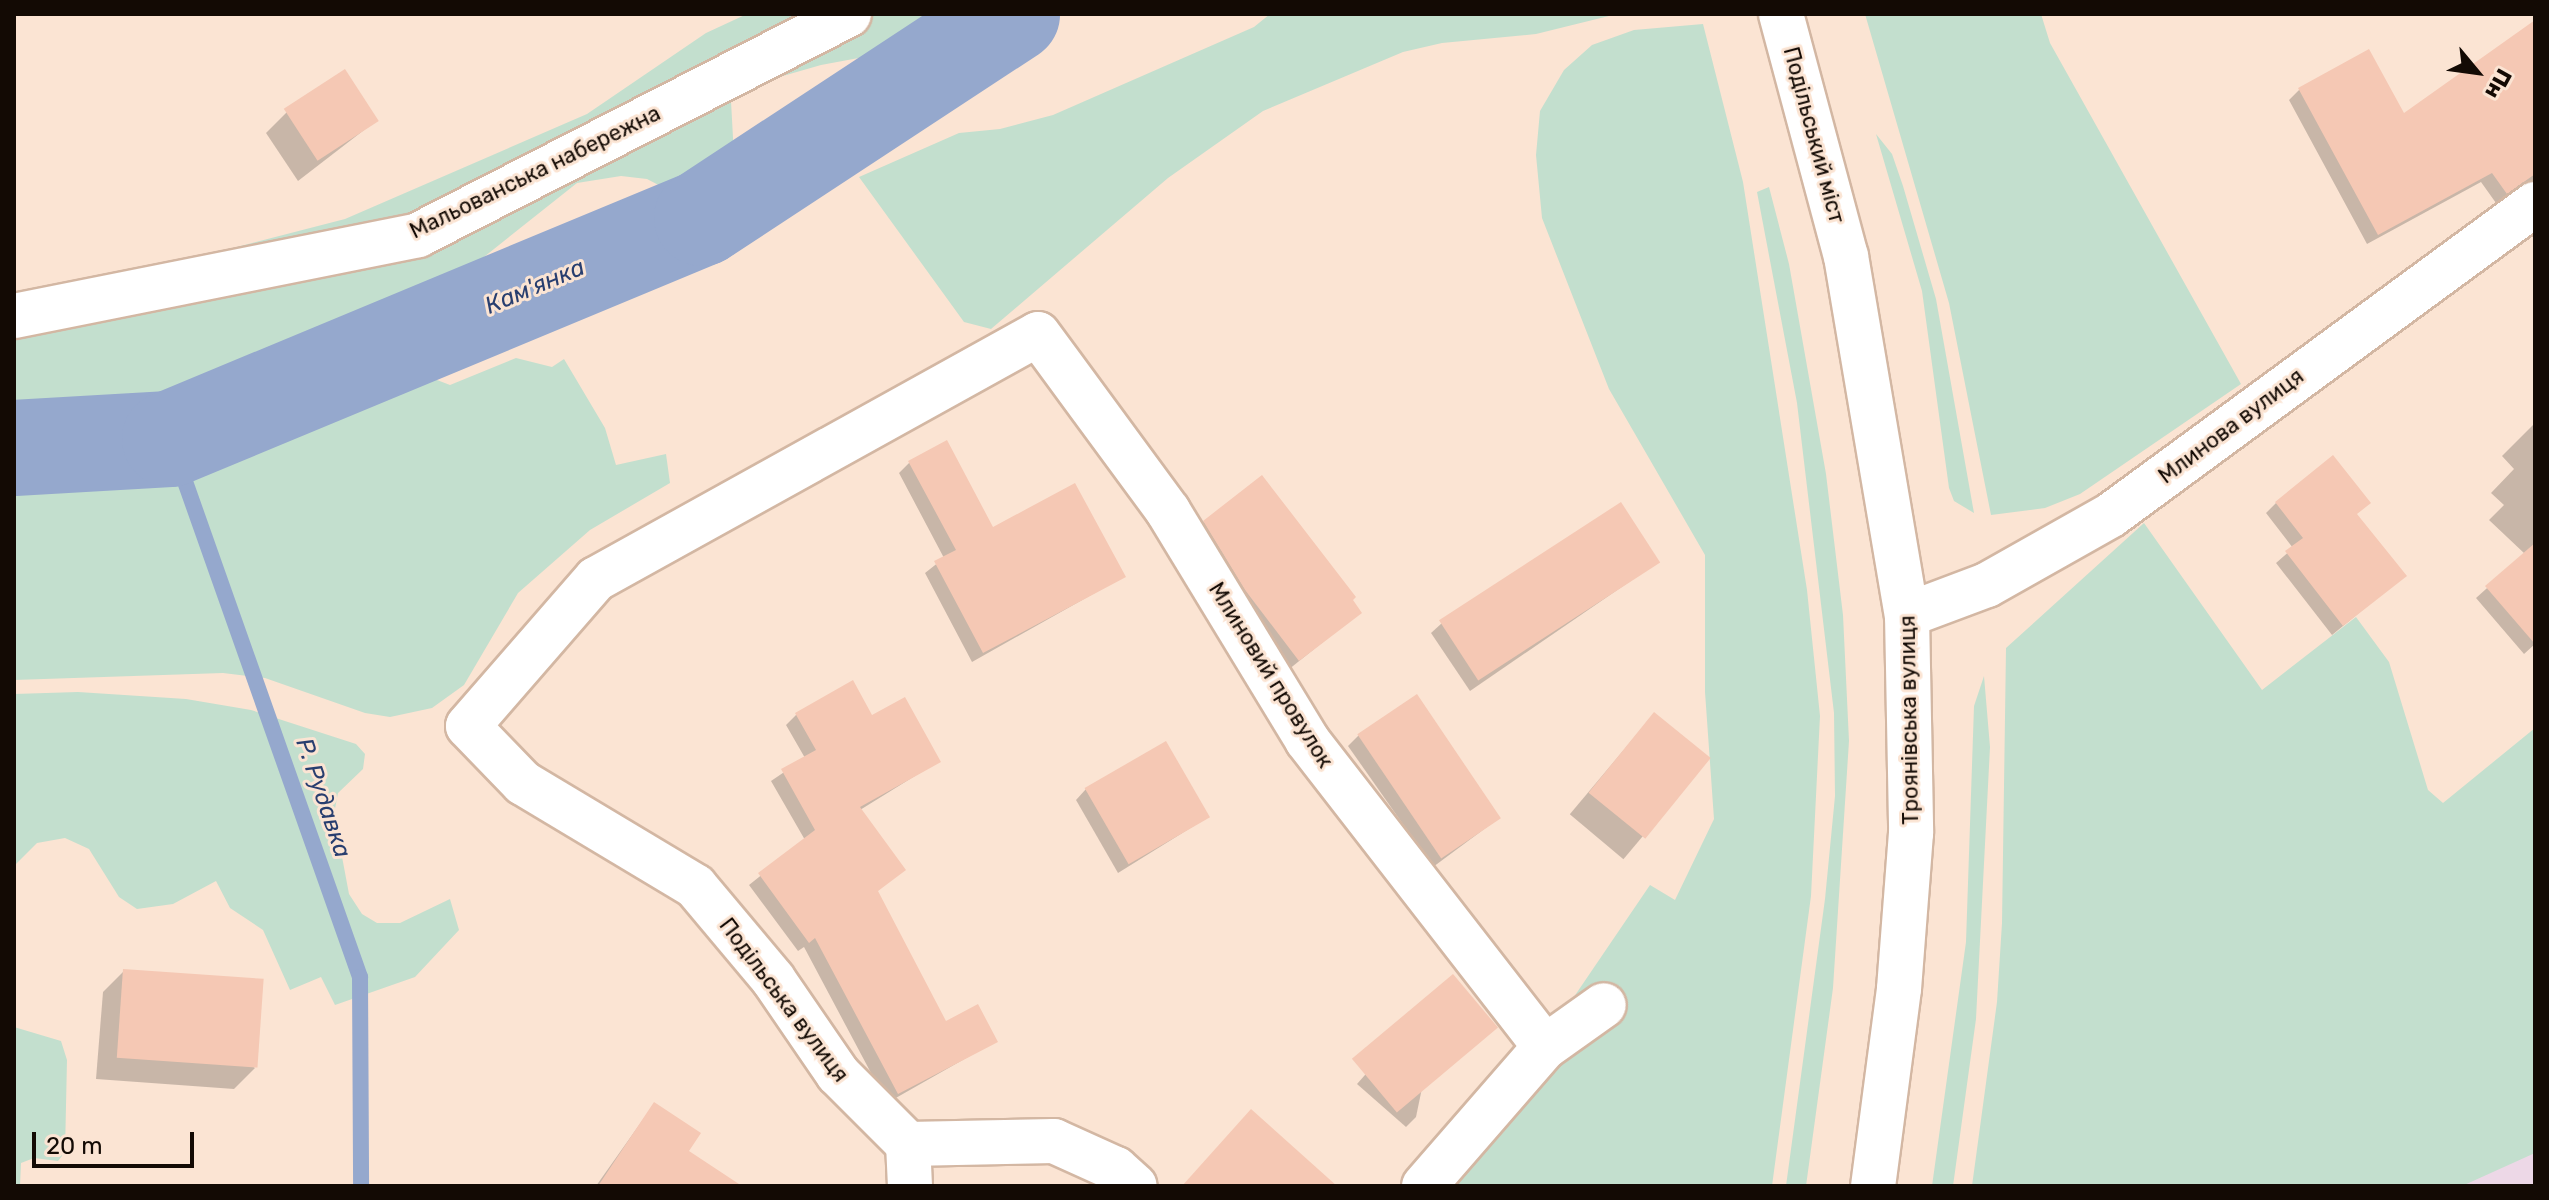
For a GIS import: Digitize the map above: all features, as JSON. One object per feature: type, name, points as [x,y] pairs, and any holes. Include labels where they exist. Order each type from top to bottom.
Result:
[{"type":"street","name":"Мальованська набережна","points":[[14,316],[418,235],[849,14]]},
{"type":"street","name":"Подільський міст","points":[[1781,14],[1846,256]]},
{"type":"street","name":"Млинова вулиця","points":[[1907,615],[1987,585],[2111,515],[2535,204]]},
{"type":"street","name":"Троянівська вулиця","points":[[1846,256],[1880,431],[1907,615],[1911,833],[1899,989],[1873,1186]]},
{"type":"street","name":"Млиновий провулок","points":[[468,726],[596,579],[1038,334],[1168,511],[1307,740],[1545,1047]]},
{"type":"street","name":"Подільська вулиця","points":[[468,726],[523,783],[695,886],[773,979],[838,1074],[909,1165]]},
{"type":"street","points":[[1424,1186],[1545,1047],[1604,1005]]},
{"type":"street","points":[[909,1165],[1054,1141],[1116,1169],[1135,1186]]},
{"type":"shaded area","points":[[2535,1152],[2535,1186],[2464,1186],[2473,1178]]},
{"type":"green space","points":[[747,14],[1008,14],[966,38],[821,65],[738,89],[731,101],[734,156],[724,174],[694,191],[668,190],[647,179],[621,176],[577,183],[455,280],[256,372],[167,396],[14,405],[14,293],[194,258],[345,219],[587,114],[706,33]]},
{"type":"green space","points":[[1270,14],[1617,14],[1536,34],[1442,43],[1403,52],[1263,111],[1168,178],[991,329],[964,322],[859,177],[959,133],[1000,129],[1053,115],[1254,27]]},
{"type":"green space","points":[[1865,14],[2041,14],[2050,43],[2241,384],[2080,494],[2045,508],[1991,515],[1949,303]]},
{"type":"green space","points":[[1703,24],[1743,182],[1807,590],[1820,716],[1811,896],[1772,1186],[1452,1186],[1541,1083],[1563,1013],[1650,885],[1675,900],[1714,819],[1705,692],[1705,555],[1609,389],[1542,218],[1536,155],[1540,111],[1564,70],[1592,45],[1634,30]]},
{"type":"green space","points":[[1876,134],[1892,154],[1936,299],[1974,513],[1954,501],[1949,488],[1922,291]]},
{"type":"green space","points":[[1769,187],[1789,264],[1826,474],[1843,615],[1849,741],[1833,988],[1806,1186],[1786,1186],[1825,899],[1835,796],[1834,713],[1797,403],[1757,192]]},
{"type":"green space","points":[[516,358],[552,367],[564,359],[605,428],[616,465],[666,454],[670,483],[590,530],[518,593],[464,685],[432,708],[390,717],[365,713],[265,678],[223,673],[14,680],[14,473],[160,476],[209,467],[376,397],[410,378],[424,375],[450,385]]},
{"type":"green space","points":[[2144,523],[2262,690],[2356,617],[2389,662],[2428,790],[2443,803],[2535,728],[2535,1153],[2462,1186],[1972,1186],[1997,1002],[2002,923],[2006,648]]},
{"type":"green space","points":[[1984,676],[1990,747],[1976,1019],[1953,1186],[1932,1186],[1966,942],[1974,706]]},
{"type":"green space","points":[[78,692],[186,699],[251,710],[356,744],[365,754],[363,769],[338,793],[334,814],[349,894],[362,914],[377,923],[400,923],[450,899],[459,930],[415,977],[335,1005],[321,977],[290,990],[263,930],[230,908],[216,881],[173,904],[137,909],[119,897],[89,849],[65,838],[37,843],[14,866],[14,694]]},
{"type":"green space","points":[[14,1027],[61,1041],[67,1060],[65,1152],[58,1161],[34,1158],[21,1163],[20,1186],[14,1186]]},
{"type":"building","points":[[2535,20],[2535,174],[2507,194],[2492,173],[2378,235],[2298,88],[2369,49],[2404,113]]},
{"type":"building","points":[[345,69],[379,121],[318,161],[284,109]]},
{"type":"building","points":[[947,440],[993,527],[1075,483],[1126,577],[983,653],[934,561],[956,550],[908,461]]},
{"type":"building","points":[[2333,455],[2371,503],[2357,514],[2407,576],[2343,626],[2285,551],[2303,538],[2275,502]]},
{"type":"building","points":[[1262,475],[1356,597],[1353,600],[1362,613],[1299,661],[1245,590],[1203,521]]},
{"type":"building","points":[[1621,502],[1660,562],[1478,681],[1439,620]]},
{"type":"building","points":[[2535,543],[2535,644],[2485,586]]},
{"type":"building","points":[[853,680],[872,715],[905,697],[941,762],[860,807],[906,870],[878,891],[946,1021],[978,1004],[998,1042],[898,1094],[815,938],[809,943],[758,873],[815,830],[781,769],[816,750],[795,713]]},
{"type":"building","points":[[1417,694],[1501,818],[1441,859],[1357,734]]},
{"type":"building","points":[[1654,712],[1711,758],[1645,839],[1589,793]]},
{"type":"building","points":[[1166,741],[1210,817],[1129,864],[1085,788]]},
{"type":"building","points":[[123,969],[264,979],[257,1068],[117,1058]]},
{"type":"building","points":[[1453,974],[1498,1028],[1397,1112],[1352,1059]]},
{"type":"building","points":[[654,1102],[701,1133],[689,1151],[742,1186],[598,1186]]},
{"type":"building","points":[[1251,1109],[1337,1186],[1182,1186]]},
{"type":"waterway","name":"Кам'янка","points":[[14,448],[170,439],[702,218],[1012,14]]},
{"type":"waterway","name":"Р. Рудавка","points":[[170,439],[360,977],[361,1186]]}]
